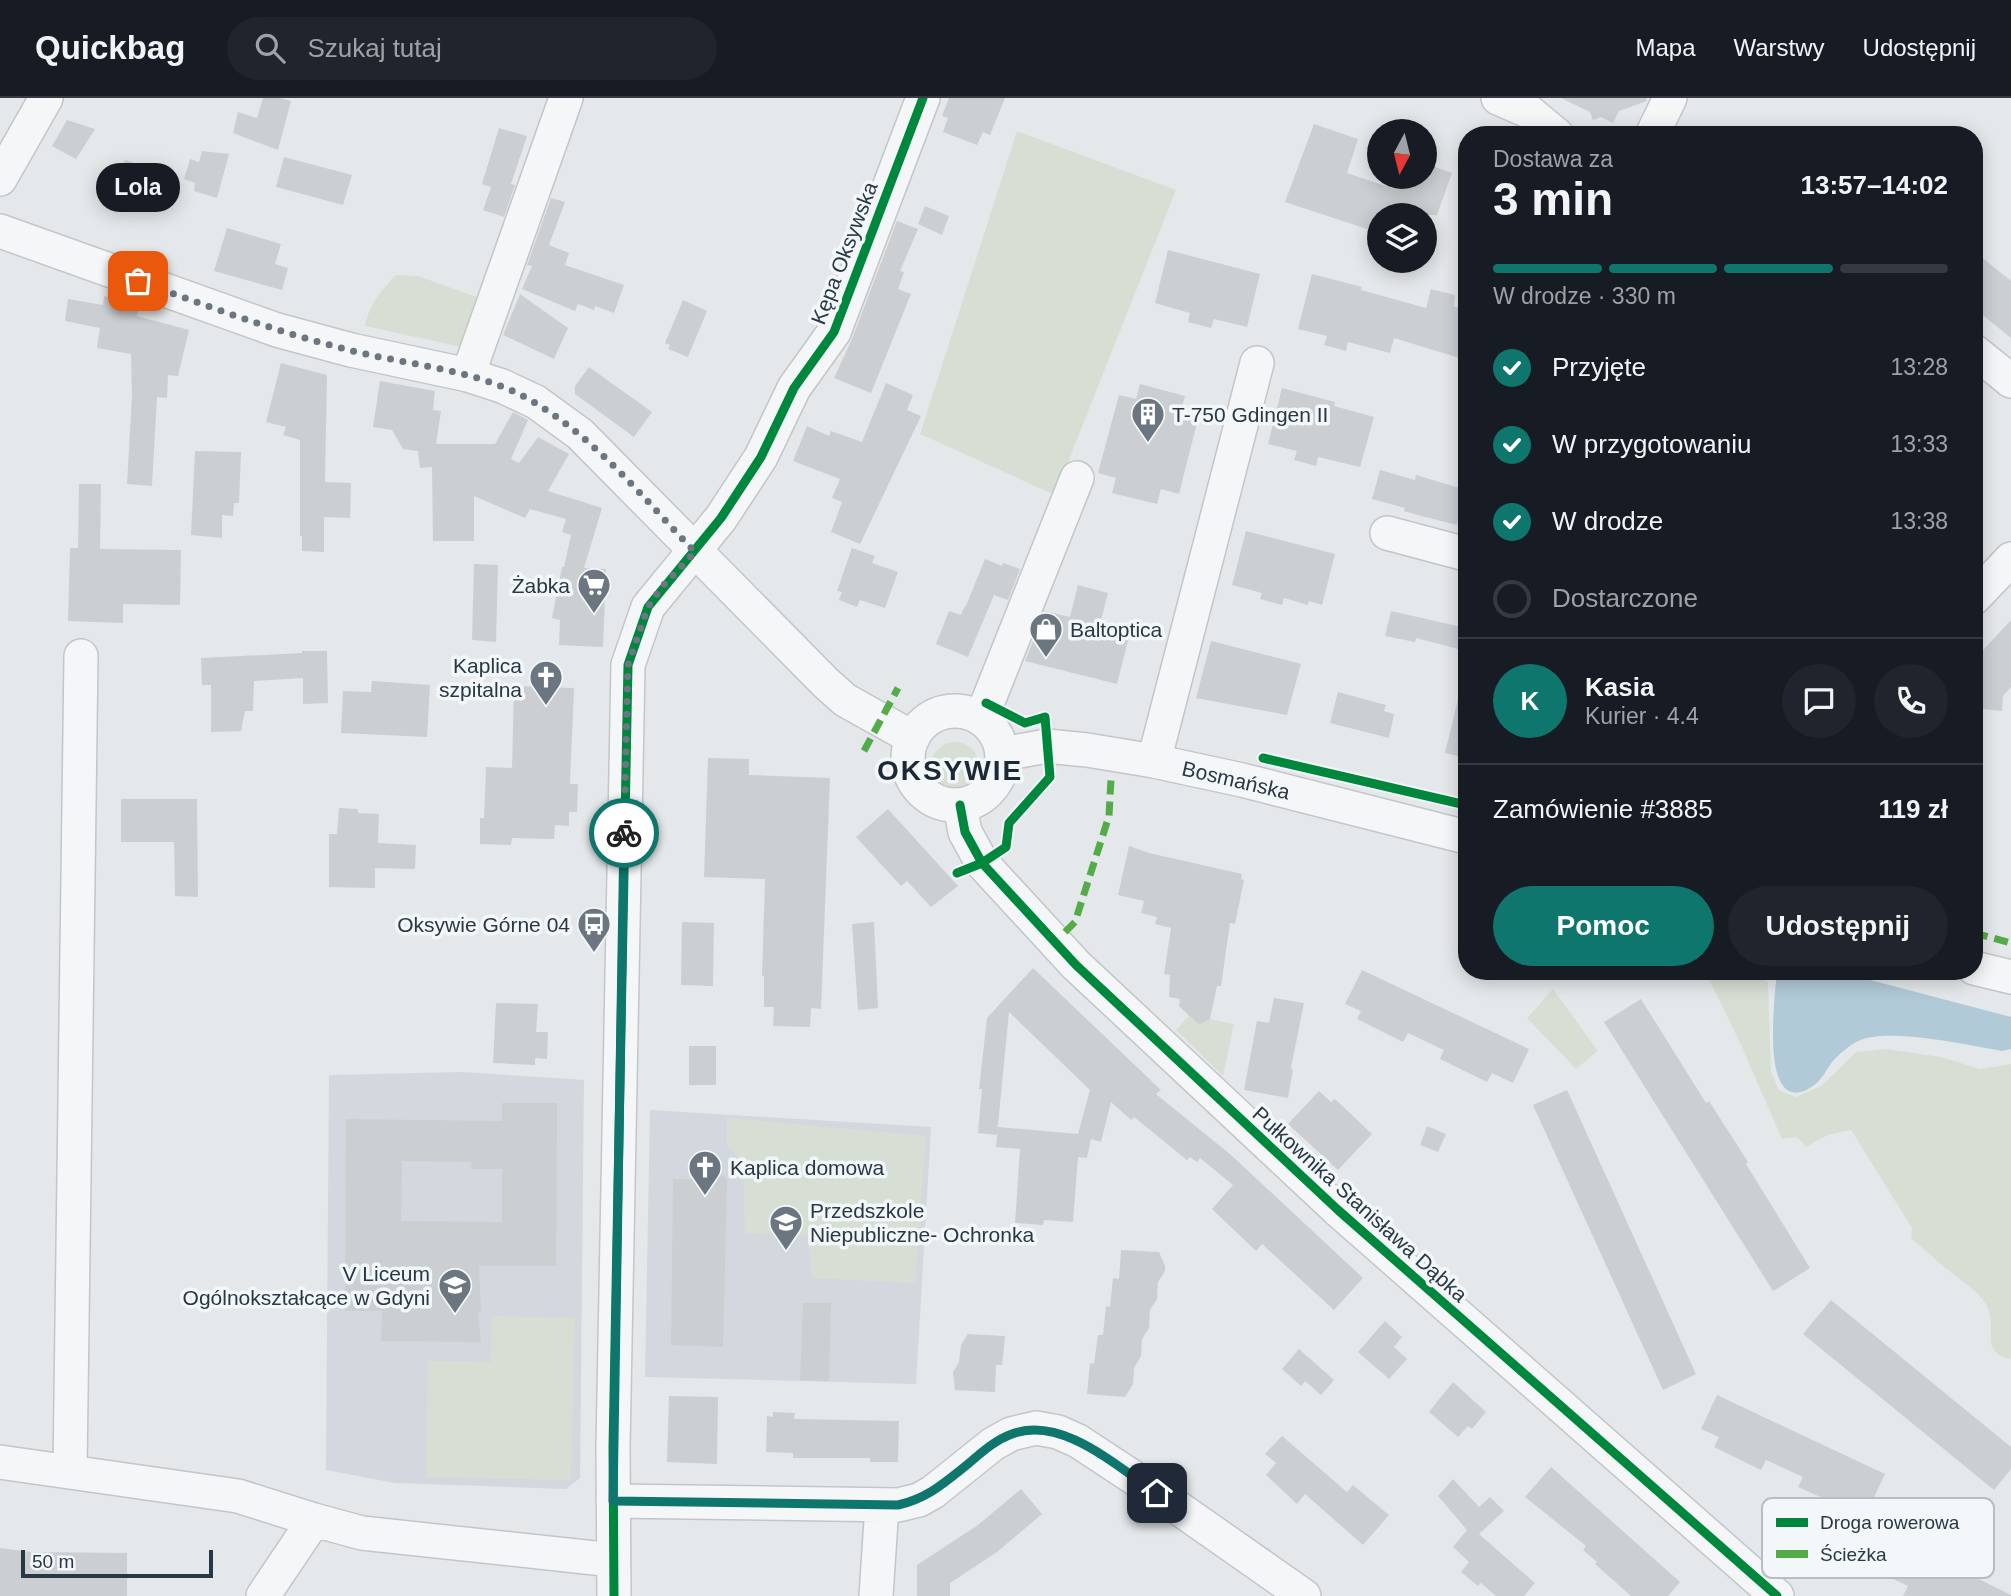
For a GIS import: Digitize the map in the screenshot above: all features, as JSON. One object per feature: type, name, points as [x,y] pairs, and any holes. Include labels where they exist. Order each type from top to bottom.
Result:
[{"type":"street","points":[[0,179],[46,98]]},
{"type":"street","points":[[468,375],[566,98]]},
{"type":"street","points":[[1498,98],[1528,111],[1546,126]]},
{"type":"street","points":[[1656,126],[1670,98]]},
{"type":"street","name":"Kępa Oksywska","points":[[614,1596],[613,1501],[628,665],[648,607],[721,518],[761,457],[794,388],[834,332],[919,99]]},
{"type":"street","points":[[0,232],[277,330],[351,350],[468,375],[502,386],[536,402],[580,434],[835,692],[879,721],[913,738]]},
{"type":"street","points":[[1983,358],[2011,381]]},
{"type":"street","points":[[1154,761],[1257,363]]},
{"type":"street","points":[[981,719],[1077,478]]},
{"type":"street","points":[[1387,533],[1458,552]]},
{"type":"street","points":[[1983,589],[2011,559]]},
{"type":"street","points":[[70,1471],[81,656]]},
{"type":"street","points":[[955,710],[981,719],[988,723],[1003,754],[1001,773],[992,789],[978,800],[960,805],[932,800],[921,791],[909,766],[909,751],[913,738],[923,723],[938,714],[955,710]]},
{"type":"street","name":"Bosmańska","points":[[1003,754],[1047,746],[1154,761],[1242,780],[1458,835]]},
{"type":"street","name":"Pułkownika Stanisława Dąbka","points":[[960,805],[965,832],[982,863],[1076,965],[1338,1210],[1777,1596]]},
{"type":"street","points":[[1983,970],[2011,977]]},
{"type":"street","points":[[613,1501],[898,1505],[919,1500],[933,1492],[993,1444],[1012,1434],[1035,1428],[1058,1432],[1078,1441],[1157,1493],[1301,1595]]},
{"type":"street","points":[[0,1462],[238,1496],[362,1532],[613,1560]]},
{"type":"street","points":[[876,1596],[882,1506]]},
{"type":"street","points":[[263,1596],[314,1520]]},
{"type":"shaded area","points":[[1017,131],[1176,190],[1055,495],[920,434]]},
{"type":"shaded area","points":[[396,275],[418,276],[485,300],[466,348],[365,326],[376,298]]},
{"type":"shaded area","points":[[955,742],[964,743],[972,749],[978,757],[978,775],[972,783],[964,789],[955,790],[946,789],[938,783],[932,775],[931,766],[932,757],[938,749],[946,743]]},
{"type":"shaded area","points":[[1709,980],[1768,982],[1771,1072],[1779,1090],[1796,1097],[1821,1086],[1856,1052],[1886,1049],[1941,1057],[1980,1069],[2011,1064],[2011,1359],[1994,1351],[1989,1312],[1982,1299],[1911,1238],[1912,1228],[1851,1130],[1828,1135],[1806,1147],[1797,1137],[1782,1139]]},
{"type":"shaded area","points":[[1553,989],[1598,1051],[1576,1069],[1527,1018]]},
{"type":"shaded area","points":[[1189,1016],[1199,1025],[1210,1019],[1234,1024],[1223,1076],[1176,1030]]},
{"type":"shaded area","name":"V Liceum Ogólnokształcące w Gdyni","points":[[463,1072],[584,1080],[580,1478],[566,1489],[395,1483],[326,1470],[329,1075]]},
{"type":"shaded area","name":"Przedszkole Niepubliczne- Ochronka","points":[[650,1110],[931,1127],[916,1384],[645,1377]]},
{"type":"shaded area","points":[[727,1118],[926,1136],[915,1283],[812,1278],[807,1236],[745,1233],[743,1164],[727,1144]]},
{"type":"shaded area","points":[[492,1316],[575,1318],[571,1480],[426,1477],[428,1361],[491,1362]]},
{"type":"water","points":[[1776,980],[1870,980],[2011,1017],[2011,1049],[2002,1051],[1907,1036],[1871,1037],[1848,1048],[1833,1061],[1816,1084],[1796,1093],[1784,1087],[1777,1072],[1774,1004]]},
{"type":"building","points":[[263,98],[291,101],[278,150],[233,133],[238,112],[257,118]]},
{"type":"building","points":[[949,98],[1005,98],[990,135],[983,132],[977,145],[943,132],[948,118],[942,116]]},
{"type":"building","points":[[1561,98],[1646,98],[1647,101],[1619,111],[1613,123],[1601,117],[1593,120],[1590,112]]},
{"type":"building","points":[[67,120],[95,129],[76,159],[52,146]]},
{"type":"building","points":[[1314,124],[1358,139],[1347,173],[1367,180],[1367,189],[1437,189],[1437,168],[1452,173],[1437,215],[1437,203],[1367,203],[1367,229],[1285,202]]},
{"type":"building","points":[[499,128],[527,136],[511,184],[515,185],[504,217],[483,210],[491,187],[482,184]]},
{"type":"building","points":[[202,151],[229,154],[217,198],[194,191],[195,183],[184,179],[190,159],[199,162]]},
{"type":"building","points":[[284,157],[352,175],[343,205],[276,187]]},
{"type":"building","points":[[125,160],[156,170],[145,202],[115,193]]},
{"type":"building","points":[[551,198],[565,202],[549,245],[569,253],[565,265],[624,285],[614,313],[595,306],[594,310],[578,304],[575,311],[522,289],[532,266],[527,265]]},
{"type":"building","points":[[925,206],[949,216],[942,235],[918,224]]},
{"type":"building","points":[[897,221],[918,229],[900,271],[904,272],[898,289],[911,294],[871,393],[834,378],[852,339]]},
{"type":"building","points":[[227,228],[281,244],[275,264],[288,268],[282,290],[214,271]]},
{"type":"building","points":[[1168,250],[1260,274],[1247,327],[1214,319],[1211,328],[1188,322],[1190,313],[1155,303]]},
{"type":"building","points":[[1983,258],[2011,281],[2011,338],[1983,315]]},
{"type":"building","points":[[1312,274],[1426,308],[1431,289],[1455,295],[1454,307],[1458,307],[1458,358],[1394,338],[1390,353],[1348,342],[1346,351],[1324,345],[1327,336],[1298,329]]},
{"type":"building","points":[[520,294],[568,328],[554,359],[503,335]]},
{"type":"building","points":[[104,296],[139,306],[137,316],[189,330],[178,376],[168,375],[167,398],[157,397],[152,486],[127,484],[132,396],[131,354],[97,348],[100,328],[65,321],[68,299],[103,305]]},
{"type":"building","points":[[683,300],[707,311],[688,357],[668,349],[670,345],[665,343]]},
{"type":"building","points":[[281,363],[327,375],[325,482],[351,483],[350,518],[324,517],[324,552],[302,551],[300,440],[283,435],[286,427],[266,422]]},
{"type":"building","points":[[589,367],[652,412],[634,437],[575,394],[575,386]]},
{"type":"building","points":[[380,381],[435,391],[433,410],[441,411],[436,444],[495,444],[513,412],[528,420],[511,459],[519,463],[538,437],[569,454],[548,491],[602,508],[584,568],[606,569],[603,647],[559,645],[560,620],[552,618],[571,535],[562,532],[566,519],[530,509],[525,518],[474,496],[474,541],[433,541],[432,467],[420,468],[418,451],[403,449],[392,430],[373,427]]},
{"type":"building","points":[[886,383],[913,395],[907,410],[921,416],[860,544],[831,532],[842,502],[832,498],[840,479],[793,461],[807,426],[829,436],[831,431],[862,442]]},
{"type":"building","name":"T-750 Gdingen II","points":[[1140,384],[1185,396],[1181,411],[1199,415],[1179,494],[1161,489],[1157,504],[1112,493],[1116,478],[1098,473],[1119,395],[1136,399]]},
{"type":"building","points":[[1282,388],[1335,402],[1334,406],[1374,417],[1360,467],[1318,457],[1316,466],[1294,460],[1297,451],[1268,444]]},
{"type":"building","points":[[195,451],[241,452],[239,503],[234,503],[233,516],[222,515],[222,538],[191,535]]},
{"type":"building","points":[[1380,470],[1415,480],[1416,475],[1458,488],[1457,525],[1404,511],[1405,508],[1372,499]]},
{"type":"building","points":[[79,484],[101,484],[100,549],[181,550],[180,605],[123,604],[123,623],[68,621],[70,548],[78,548]]},
{"type":"building","points":[[1246,531],[1335,554],[1322,605],[1309,601],[1308,605],[1284,598],[1282,605],[1260,599],[1262,593],[1232,585]]},
{"type":"building","points":[[852,548],[875,556],[872,563],[898,572],[885,608],[860,600],[857,607],[839,600],[842,592],[837,591]]},
{"type":"building","points":[[985,559],[1020,569],[1008,600],[994,595],[968,657],[936,644],[949,611],[961,615]]},
{"type":"building","points":[[474,564],[498,565],[496,642],[472,640]]},
{"type":"building","points":[[1078,585],[1108,593],[1100,624],[1130,633],[1117,684],[1025,661],[1045,611],[1070,617]]},
{"type":"building","points":[[1391,611],[1458,626],[1458,649],[1416,638],[1415,642],[1385,636]]},
{"type":"building","points":[[2011,620],[2011,687],[2003,696],[2002,711],[1983,709],[1983,650]]},
{"type":"building","points":[[1211,641],[1301,664],[1287,715],[1196,698]]},
{"type":"building","points":[[327,651],[328,703],[303,704],[303,678],[254,681],[253,711],[245,711],[241,731],[211,732],[211,685],[202,685],[201,658]]},
{"type":"building","points":[[372,681],[430,685],[427,737],[341,733],[343,691],[371,692]]},
{"type":"building","points":[[514,686],[574,688],[570,784],[578,784],[577,812],[569,812],[569,826],[555,825],[554,839],[512,838],[511,845],[480,844],[486,767],[512,768]]},
{"type":"building","points":[[1338,692],[1386,705],[1384,711],[1394,714],[1389,738],[1330,723]]},
{"type":"building","points":[[1458,699],[1458,756],[1445,753]]},
{"type":"building","points":[[708,758],[749,759],[749,775],[830,778],[821,1009],[811,1008],[810,1027],[773,1026],[774,1007],[764,1007],[762,976],[765,879],[704,877]]},
{"type":"building","points":[[121,799],[197,799],[198,897],[175,896],[174,842],[121,842]]},
{"type":"building","points":[[339,808],[358,809],[358,813],[379,814],[378,843],[416,845],[415,869],[375,868],[375,888],[329,887],[329,834],[337,834]]},
{"type":"building","points":[[888,809],[958,886],[931,907],[907,881],[901,886],[856,837]]},
{"type":"building","points":[[1129,846],[1242,874],[1241,879],[1244,880],[1235,924],[1230,923],[1221,986],[1217,986],[1210,1019],[1199,1025],[1179,1006],[1180,999],[1169,997],[1170,975],[1164,974],[1171,928],[1155,924],[1157,917],[1141,913],[1144,901],[1118,895]]},
{"type":"building","points":[[682,922],[714,923],[713,986],[681,985]]},
{"type":"building","points":[[874,922],[878,1008],[858,1010],[852,924]]},
{"type":"building","points":[[1033,968],[1161,1090],[1156,1094],[1231,1155],[1363,1278],[1334,1310],[1262,1244],[1256,1251],[1212,1209],[1233,1185],[1200,1158],[1197,1162],[1190,1157],[1187,1160],[1134,1117],[1131,1120],[1111,1102],[1101,1142],[1091,1139],[1087,1158],[1078,1157],[1073,1222],[1044,1220],[1043,1225],[1015,1223],[1020,1149],[996,1147],[998,1127],[1078,1134],[1090,1090],[1009,1012],[997,1135],[978,1133],[982,1089],[979,1089],[987,1018]]},
{"type":"building","points":[[1362,970],[1529,1049],[1513,1083],[1492,1073],[1487,1082],[1440,1059],[1444,1050],[1408,1033],[1403,1042],[1357,1019],[1361,1011],[1345,1004]]},
{"type":"building","points":[[1274,998],[1304,1003],[1288,1098],[1244,1090],[1257,1021],[1269,1023]]},
{"type":"building","points":[[1641,999],[1706,1103],[1709,1101],[1748,1162],[1746,1164],[1810,1268],[1773,1291],[1604,1022]]},
{"type":"building","points":[[496,1003],[538,1004],[536,1032],[548,1032],[547,1059],[535,1058],[535,1065],[493,1063]]},
{"type":"building","points":[[689,1046],[716,1046],[716,1085],[689,1085]]},
{"type":"building","points":[[1567,1090],[1696,1374],[1663,1390],[1533,1105]]},
{"type":"building","points":[[1319,1091],[1331,1102],[1335,1099],[1372,1134],[1338,1170],[1288,1124]]},
{"type":"building","points":[[502,1103],[557,1103],[556,1266],[479,1266],[481,1311],[478,1312],[481,1342],[381,1341],[382,1311],[345,1311],[346,1119],[502,1121]],"holes":[[[402,1161],[471,1162],[471,1169],[502,1169],[502,1222],[401,1221]]]},
{"type":"building","points":[[1427,1126],[1446,1134],[1438,1152],[1420,1145]]},
{"type":"building","points":[[707,1169],[716,1169],[727,1180],[723,1347],[671,1345],[673,1179],[695,1179]]},
{"type":"building","points":[[1121,1250],[1159,1252],[1165,1271],[1158,1282],[1157,1299],[1150,1310],[1149,1328],[1142,1339],[1141,1356],[1134,1368],[1133,1384],[1125,1397],[1087,1394],[1090,1363],[1094,1364],[1098,1335],[1103,1335],[1113,1278],[1119,1279]]},
{"type":"building","points":[[1831,1300],[2011,1447],[2011,1469],[1994,1490],[1803,1334]]},
{"type":"building","points":[[803,1303],[831,1303],[829,1381],[800,1380]]},
{"type":"building","points":[[1385,1321],[1402,1337],[1394,1347],[1407,1359],[1389,1379],[1358,1352]]},
{"type":"building","points":[[968,1334],[1005,1336],[1002,1365],[996,1365],[995,1392],[955,1390],[953,1372],[959,1362],[961,1345]]},
{"type":"building","points":[[1299,1349],[1334,1380],[1321,1395],[1305,1381],[1301,1386],[1282,1369]]},
{"type":"building","points":[[1453,1382],[1486,1412],[1472,1429],[1468,1426],[1458,1437],[1429,1412]]},
{"type":"building","points":[[1717,1395],[1885,1474],[1874,1498],[1823,1498],[1798,1487],[1803,1477],[1766,1460],[1761,1470],[1714,1447],[1719,1437],[1701,1429]]},
{"type":"building","points":[[669,1396],[718,1397],[717,1464],[667,1462]]},
{"type":"building","points":[[773,1412],[795,1413],[794,1419],[899,1421],[898,1462],[870,1462],[870,1458],[793,1458],[793,1453],[766,1452],[767,1416],[773,1417]]},
{"type":"building","points":[[1282,1436],[1347,1492],[1353,1485],[1389,1515],[1363,1545],[1305,1494],[1297,1504],[1266,1475],[1276,1463],[1265,1454]]},
{"type":"building","points":[[1551,1467],[1680,1582],[1668,1596],[1631,1596],[1595,1564],[1597,1562],[1583,1550],[1586,1546],[1525,1497]]},
{"type":"building","points":[[1453,1479],[1479,1507],[1490,1497],[1504,1511],[1479,1534],[1535,1583],[1524,1596],[1496,1596],[1481,1583],[1478,1586],[1461,1572],[1469,1562],[1453,1547],[1467,1530],[1438,1496]]},
{"type":"building","points":[[1021,1489],[1042,1514],[997,1552],[950,1583],[950,1596],[917,1596],[917,1565],[978,1525]]},
{"type":"building","points":[[0,1548],[31,1552],[127,1553],[127,1596],[0,1596]]},
{"type":"building","points":[[1891,1578],[1977,1578],[2011,1596],[1903,1596],[1908,1586]]},
{"type":"marked path","points":[[864,751],[898,688]]},
{"type":"marked path","points":[[1065,932],[1075,922],[1109,816],[1111,779]]},
{"type":"marked path","points":[[1983,935],[2011,943]]},
{"type":"cycle path","points":[[614,1596],[613,1447],[628,665],[648,607],[721,518],[761,457],[794,388],[834,332],[923,98]]},
{"type":"cycle path","points":[[957,873],[982,863],[1006,847],[1009,823],[1050,777],[1045,717],[1025,723],[986,703]]},
{"type":"cycle path","points":[[1263,758],[1458,803]]},
{"type":"cycle path","points":[[960,805],[965,832],[982,863],[1076,965],[1338,1210],[1777,1596]]},
{"type":"way so far","points":[[138,281],[277,330],[351,350],[468,375],[502,386],[536,402],[580,434],[695,552],[662,587],[648,607],[628,665],[624,833]]},
{"type":"place","name":"Lola","points":[[138,281]]},
{"type":"place","name":"T-750 Gdingen II","points":[[1148,444]]},
{"type":"place","name":"Żabka","points":[[594,615]]},
{"type":"place","name":"Baltoptica","points":[[1046,659]]},
{"type":"place","name":"Kaplica szpitalna","points":[[546,707]]},
{"type":"place","name":"Oksywie Górne 04","points":[[594,954]]},
{"type":"place","name":"Kaplica domowa","points":[[705,1197]]},
{"type":"place","name":"Przedszkole Niepubliczne- Ochronka","points":[[786,1252]]},
{"type":"place","name":"V Liceum Ogólnokształcące w Gdyni","points":[[455,1315]]},
{"type":"district","name":"OKSYWIE","points":[[950,770]]},
{"type":"route","points":[[624,833],[613,1501],[898,1505],[919,1500],[933,1492],[993,1444],[1012,1434],[1035,1428],[1058,1432],[1078,1441],[1157,1493]]}]
